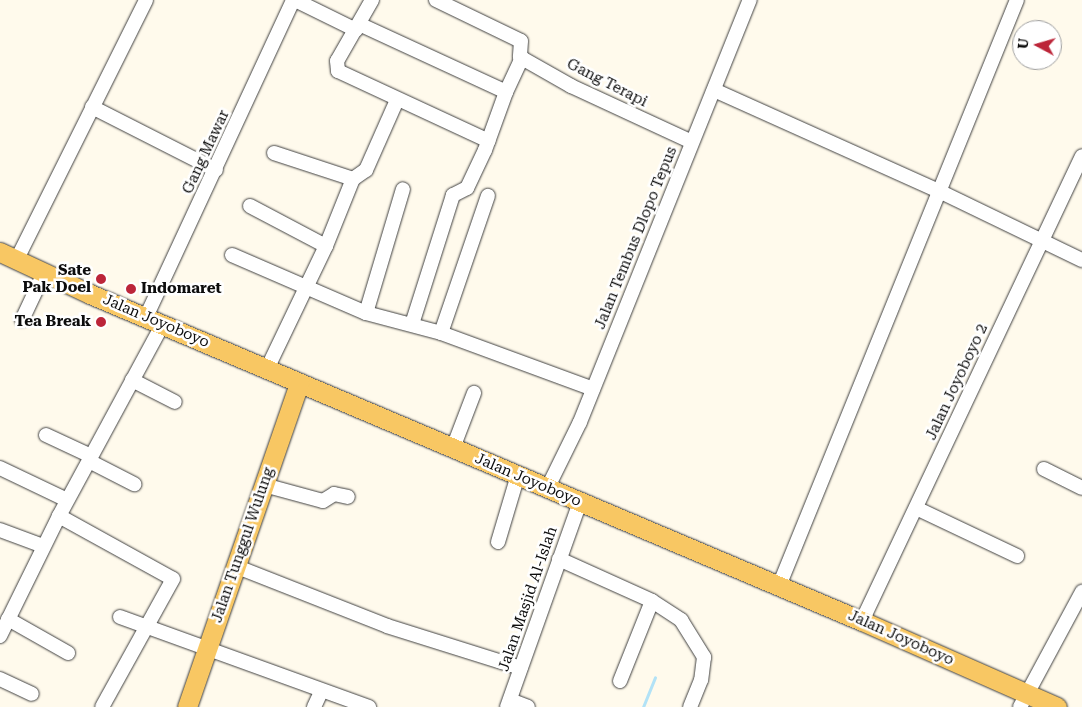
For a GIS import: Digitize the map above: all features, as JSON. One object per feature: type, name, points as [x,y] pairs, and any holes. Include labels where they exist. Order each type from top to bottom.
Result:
[{"type":"main road","name":"Jalan Joyoboyo","points":[[8,256],[299,383],[862,621],[1023,700],[1057,707]]},
{"type":"main road","name":"Jalan Tunggul Wulung","points":[[187,707],[299,383]]},
{"type":"street","points":[[8,256],[92,107],[146,0]]},
{"type":"street","points":[[294,0],[506,92]]},
{"type":"street","name":"Gang Mawar","points":[[146,317],[294,0]]},
{"type":"street","points":[[372,0],[337,60],[338,71],[489,141]]},
{"type":"street","points":[[412,324],[453,195],[468,188],[489,141],[506,92],[522,58],[523,44],[436,0]]},
{"type":"street","name":"Jalan Tembus Dlopo Tepus","points":[[548,487],[593,389],[750,0]]},
{"type":"street","points":[[779,586],[1017,0]]},
{"type":"street","name":"Gang Terapi","points":[[522,58],[578,90],[692,142]]},
{"type":"street","points":[[714,90],[939,191],[1082,260]]},
{"type":"street","points":[[267,369],[326,246],[353,179],[366,170],[397,100]]},
{"type":"street","points":[[92,107],[216,170]]},
{"type":"street","points":[[274,153],[353,179]]},
{"type":"street","name":"Jalan Joyoboyo 2","points":[[862,621],[1082,156]]},
{"type":"street","points":[[366,313],[403,189]]},
{"type":"street","points":[[441,333],[488,196]]},
{"type":"street","points":[[250,206],[326,246]]},
{"type":"street","points":[[232,255],[306,289],[366,313],[441,333],[593,389]]},
{"type":"street","points":[[22,320],[44,273]]},
{"type":"street","points":[[0,636],[67,500],[163,324]]},
{"type":"street","points":[[132,380],[175,402]]},
{"type":"street","points":[[453,448],[474,393]]},
{"type":"street","points":[[46,435],[134,484]]},
{"type":"street","points":[[0,468],[67,500]]},
{"type":"street","points":[[1044,469],[1082,488]]},
{"type":"street","points":[[498,542],[518,475]]},
{"type":"street","points":[[264,485],[322,501],[334,494],[348,497]]},
{"type":"street","name":"Jalan Masjid Al-Islah","points":[[508,704],[580,502]]},
{"type":"street","points":[[916,508],[1017,556]]},
{"type":"street","points":[[59,516],[173,579],[102,707]]},
{"type":"street","points":[[0,530],[43,546]]},
{"type":"street","points":[[559,559],[652,601],[680,620],[704,657],[701,680],[690,707]]},
{"type":"street","points":[[235,566],[386,626],[522,668]]},
{"type":"street","points":[[1023,700],[1082,592]]},
{"type":"street","points":[[620,681],[652,601]]},
{"type":"street","points":[[120,618],[321,692],[369,707]]},
{"type":"street","points":[[8,619],[68,652]]},
{"type":"street","points":[[0,679],[32,694]]},
{"type":"street","points":[[314,707],[321,692]]},
{"type":"street","points":[[508,704],[528,707]]},
{"type":"waterway","points":[[643,707],[655,677]]},
{"type":"place","name":"Sate Pak Doel","points":[[101,279]]},
{"type":"place","name":"Indomaret","points":[[131,289]]},
{"type":"place","name":"Tea Break","points":[[101,322]]}]
